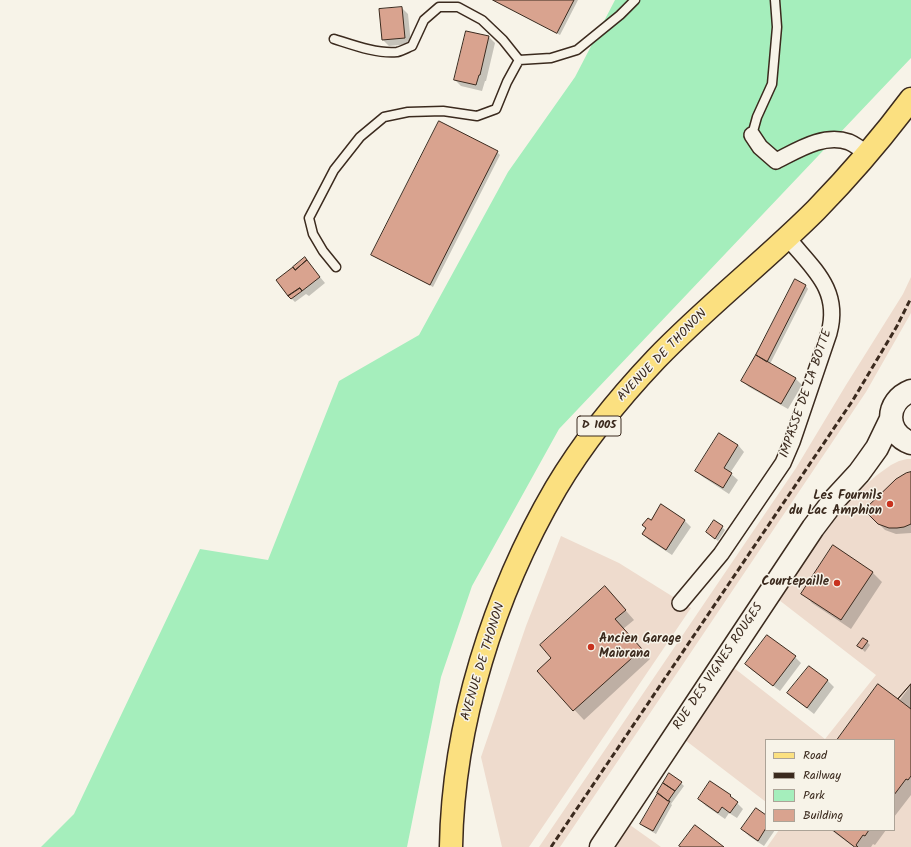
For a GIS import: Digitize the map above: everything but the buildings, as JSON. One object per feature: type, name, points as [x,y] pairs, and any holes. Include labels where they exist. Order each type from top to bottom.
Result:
[{"type":"main road","name":"AVENUE DE THONON","points":[[451,847],[454,795],[459,755],[477,675],[489,636],[519,560],[557,487],[603,420],[629,388],[686,330],[815,211],[868,154],[911,99]]},
{"type":"street","points":[[752,135],[760,147],[776,161],[806,146],[830,140],[850,142],[868,154]]},
{"type":"street","name":"IMPASSE DE LA BOTTE","points":[[680,603],[721,554],[783,463],[792,442],[831,326],[831,302],[825,284],[787,237]]},
{"type":"street","name":"RUE DES VIGNES ROUGES","points":[[601,847],[813,528],[834,499],[859,473],[876,448],[891,419],[892,408],[902,395],[909,389]]},
{"type":"street","points":[[891,419],[896,432],[903,439],[911,443]]},
{"type":"street","name":"RUE DES VIGNES ROUGES","points":[[859,473],[911,443]]},
{"type":"lane","points":[[519,60],[551,58],[577,50],[620,15],[635,0]]},
{"type":"lane","points":[[752,135],[757,117],[772,84],[777,27],[775,0]]},
{"type":"lane","points":[[334,39],[380,51],[398,52],[412,46],[424,20],[439,6],[458,7],[482,20],[519,60]]},
{"type":"lane","points":[[336,267],[312,234],[309,218],[334,170],[360,137],[384,118],[408,112],[443,111],[477,116],[496,109],[507,82],[519,60]]},
{"type":"shaded area","points":[[911,277],[911,313],[866,392],[560,847],[539,847],[796,468],[903,294]]},
{"type":"shaded area","points":[[911,459],[911,847],[767,847],[778,831],[895,831],[895,739],[825,739],[876,675],[779,600],[816,545],[852,497],[877,475],[899,461]]},
{"type":"shaded area","points":[[561,536],[619,563],[691,608],[529,847],[502,847],[481,757],[526,626]]},
{"type":"shaded area","points":[[734,668],[825,739],[765,739],[765,801],[685,740]]},
{"type":"shaded area","points":[[630,825],[661,847],[615,847]]},
{"type":"green space","points":[[615,0],[911,0],[911,58],[559,429],[472,586],[441,677],[407,847],[41,847],[74,814],[200,549],[268,560],[339,381],[419,335],[508,172],[575,77]]},
{"type":"railway","points":[[551,847],[853,400],[897,326],[911,298]]},
{"type":"place","name":"Les Fournils du Lac Amphion","points":[[890,504]]},
{"type":"place","name":"Courtepaille","points":[[837,583]]},
{"type":"place","name":"Ancien Garage Maïorana","points":[[591,647]]}]
